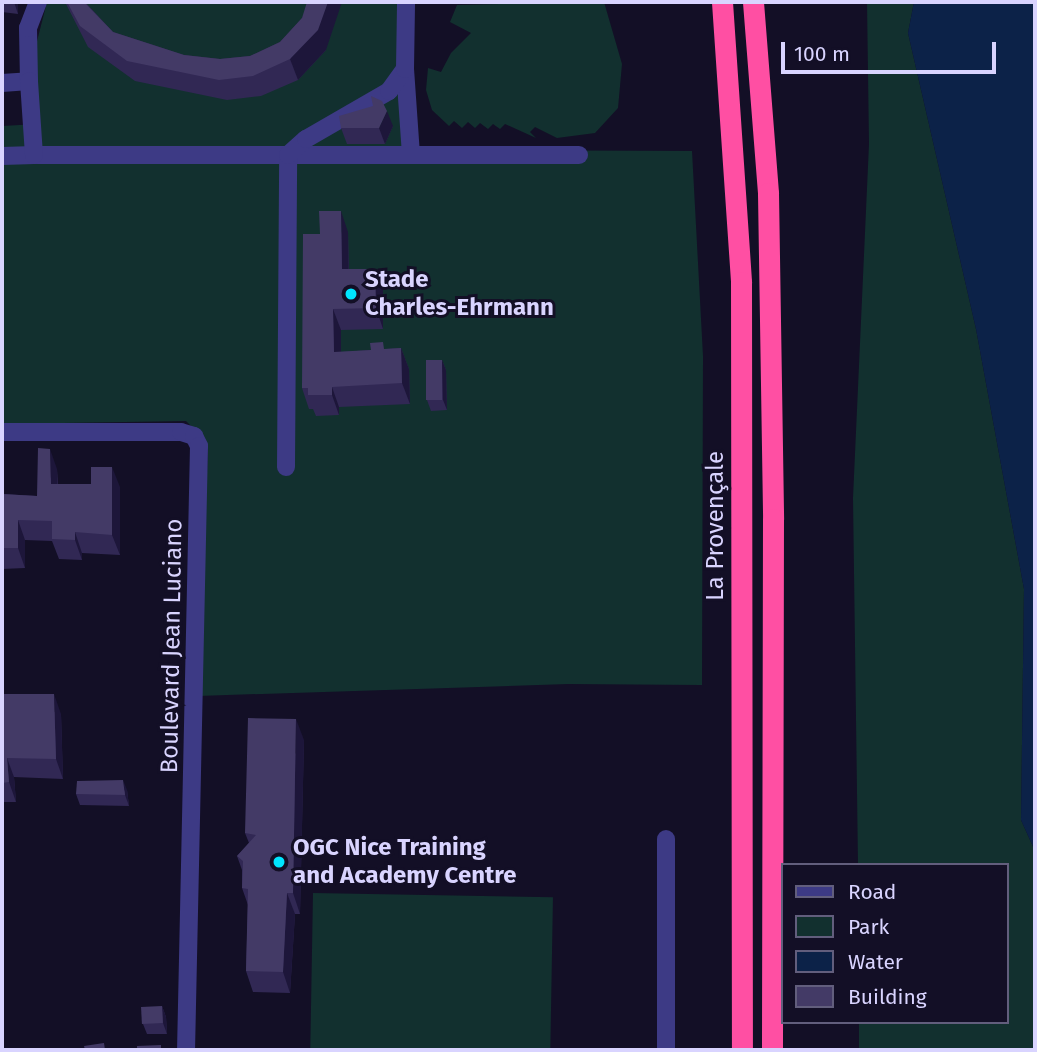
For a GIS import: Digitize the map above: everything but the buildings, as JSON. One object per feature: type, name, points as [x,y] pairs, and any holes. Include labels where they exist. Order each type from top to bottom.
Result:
[{"type":"highway","name":"La Provençale","points":[[722,2],[741,282],[742,1050]]},
{"type":"highway","points":[[753,2],[768,193],[773,519],[772,1050]]},
{"type":"street","points":[[34,155],[28,28],[38,2]]},
{"type":"street","points":[[406,2],[405,69],[411,155]]},
{"type":"street","points":[[286,467],[288,155],[306,139],[389,91],[405,69]]},
{"type":"street","points":[[2,83],[29,81]]},
{"type":"street","points":[[2,156],[579,155]]},
{"type":"street","name":"Boulevard Jean Luciano","points":[[2,432],[181,432],[194,436],[199,446],[186,1050]]},
{"type":"street","points":[[666,839],[666,1050]]},
{"type":"green space","name":"Stade Charles-Ehrmann","points":[[47,2],[414,2],[414,150],[692,151],[703,356],[702,685],[568,684],[198,696],[208,448],[203,438],[186,421],[2,424],[2,126],[38,124],[34,53]]},
{"type":"green space","points":[[604,2],[622,64],[618,108],[595,133],[557,138],[535,127],[530,132],[536,138],[505,124],[500,129],[493,124],[488,129],[480,123],[475,128],[468,122],[462,128],[454,121],[449,126],[432,110],[426,90],[428,68],[441,72],[451,53],[471,33],[450,22],[457,5]]},
{"type":"green space","points":[[867,2],[914,2],[908,33],[976,329],[1024,589],[1021,820],[1035,851],[1035,1050],[859,1050],[859,1024],[1009,1024],[1009,863],[858,863],[853,498],[869,144]]},
{"type":"green space","points":[[313,893],[553,897],[550,1050],[310,1050]]},
{"type":"water","points":[[914,2],[1035,2],[1035,851],[1021,820],[1024,589],[976,329],[908,33]]},
{"type":"place","name":"Stade Charles-Ehrmann","points":[[351,294]]},
{"type":"place","name":"OGC Nice Training and Academy Centre","points":[[279,862]]}]
